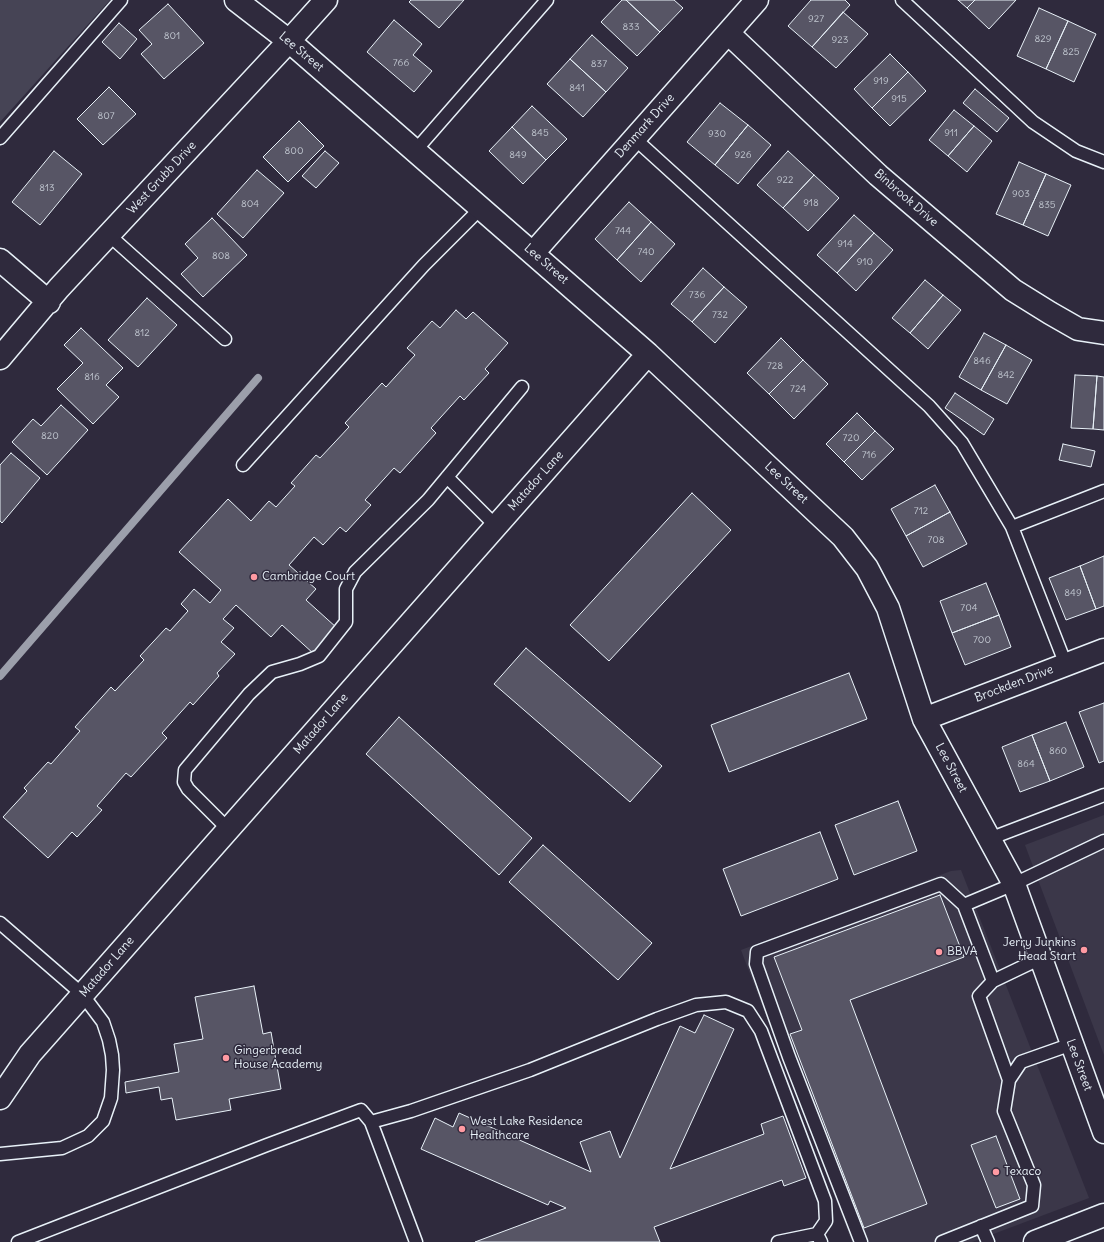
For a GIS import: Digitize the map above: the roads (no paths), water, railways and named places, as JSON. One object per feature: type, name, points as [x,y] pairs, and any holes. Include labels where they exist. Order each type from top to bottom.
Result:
[{"type":"street","name":"Lee Street","points":[[236,0],[289,41],[648,354],[843,536],[867,568],[888,608],[924,719],[1014,884],[1104,1132]]},
{"type":"street","name":"West Grubb Drive","points":[[0,358],[49,302],[59,288],[326,0]]},
{"type":"street","name":"Denmark Drive","points":[[533,253],[757,0]]},
{"type":"street","name":"Binbrook Drive","points":[[728,33],[878,175],[1013,290],[1078,329],[1104,333]]},
{"type":"street","points":[[0,260],[49,302]]},
{"type":"street","name":"Matador Lane","points":[[0,1098],[30,1054],[82,994],[648,354]]},
{"type":"street","name":"Brockden Drive","points":[[924,719],[1104,650]]},
{"type":"street","points":[[1035,1242],[1104,1215]]},
{"type":"lane","points":[[0,138],[121,0]]},
{"type":"lane","points":[[415,151],[547,0]]},
{"type":"lane","points":[[902,0],[1033,122],[1076,151],[1104,162]]},
{"type":"lane","points":[[634,138],[929,406],[962,443],[1012,527],[1066,665]]},
{"type":"lane","points":[[243,464],[424,265],[481,208]]},
{"type":"lane","points":[[109,235],[226,339]]},
{"type":"lane","points":[[228,829],[188,789],[184,782],[185,770],[249,694],[272,672],[300,664],[319,656],[346,622],[346,589],[355,572],[428,500],[522,387]]},
{"type":"lane","points":[[447,477],[496,526]]},
{"type":"lane","points":[[1012,527],[1104,491]]},
{"type":"lane","points":[[989,839],[1104,795]]},
{"type":"lane","points":[[964,905],[1014,884],[1104,841]]},
{"type":"lane","points":[[861,1242],[789,1057],[756,964],[757,952],[941,884],[964,905],[993,981]]},
{"type":"lane","points":[[0,923],[82,994],[104,1022],[112,1055],[111,1098],[103,1121],[88,1136],[62,1148],[0,1154]]},
{"type":"lane","points":[[1009,1080],[980,996],[993,981],[1040,958]]},
{"type":"lane","points":[[371,1122],[411,1111],[530,1070],[663,1016],[696,1005],[726,1002],[748,1011],[761,1031],[825,1201],[826,1221],[819,1238],[778,1242]]},
{"type":"lane","points":[[942,1242],[1032,1206],[1034,1185],[1004,1111],[1009,1080],[1021,1062],[1072,1044]]},
{"type":"lane","points":[[18,1242],[267,1144],[361,1110],[371,1122],[416,1242]]},
{"type":"lane","points":[[981,1226],[988,1242]]},
{"type":"waterway","points":[[0,676],[258,378]]},
{"type":"place","name":"Cambridge Court","points":[[254,577]]},
{"type":"place","name":"Jerry Junkins Head Start","points":[[1084,950]]},
{"type":"place","name":"BBVA","points":[[939,952]]},
{"type":"place","name":"Gingerbread House Academy","points":[[226,1058]]},
{"type":"place","name":"West Lake Residence Healthcare","points":[[462,1129]]},
{"type":"place","name":"Texaco","points":[[996,1172]]}]
